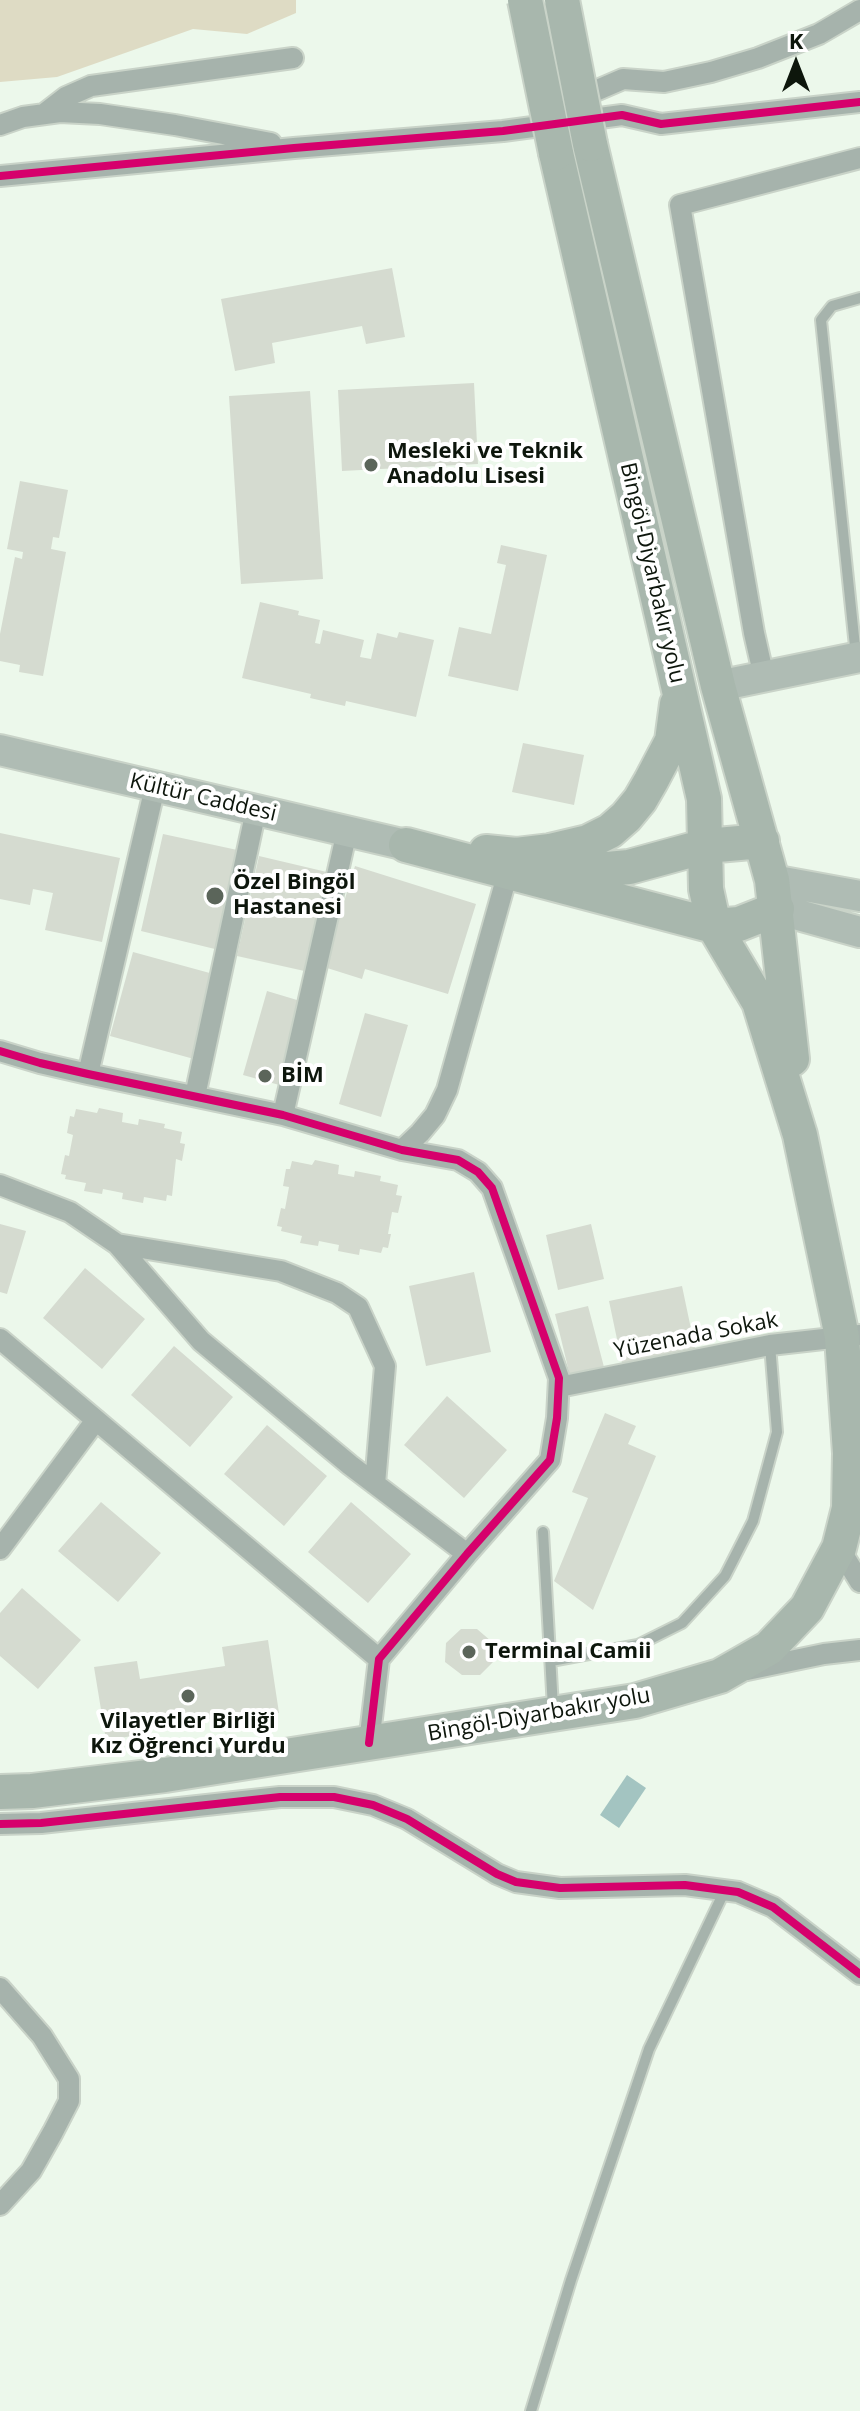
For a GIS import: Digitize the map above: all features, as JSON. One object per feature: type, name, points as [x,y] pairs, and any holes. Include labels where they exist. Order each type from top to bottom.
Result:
[{"type":"main road","name":"Bingöl-Diyarbakır yolu","points":[[0,1792],[165,1775],[635,1701],[720,1676],[769,1648],[807,1608],[839,1548],[849,1508],[851,1336],[800,1135],[759,1002],[714,926],[706,889],[704,799],[556,153],[525,0]]},
{"type":"main road","name":"Bingöl-Diyarbakır yolu","points":[[562,0],[590,144],[718,686],[775,894],[800,1135]]},
{"type":"main road","points":[[406,845],[516,855],[588,842],[610,831],[640,800],[672,741],[679,690]]},
{"type":"main road","points":[[406,845],[586,871],[629,867],[706,846],[762,841]]},
{"type":"main road","points":[[406,845],[714,926],[739,924],[775,894]]},
{"type":"street","points":[[503,131],[623,79],[664,82],[758,58],[819,34],[860,10]]},
{"type":"street","points":[[44,114],[66,97],[91,86],[293,58]]},
{"type":"street","points":[[0,176],[503,131],[622,115],[661,124],[860,102]]},
{"type":"street","points":[[0,125],[23,117],[60,112],[115,116],[294,148]]},
{"type":"street","points":[[764,677],[680,205],[860,158]]},
{"type":"street","points":[[718,686],[858,658]]},
{"type":"street","name":"Kültür Caddesi","points":[[0,750],[406,845]]},
{"type":"street","points":[[88,1074],[155,787]]},
{"type":"street","points":[[195,1096],[256,810]]},
{"type":"street","points":[[283,1115],[347,831]]},
{"type":"street","points":[[402,1150],[435,1115],[447,1090],[508,872]]},
{"type":"street","points":[[775,894],[860,896]]},
{"type":"street","points":[[775,894],[860,932]]},
{"type":"street","points":[[0,1051],[88,1074],[283,1115],[402,1150],[458,1160],[478,1172],[492,1188],[559,1378],[550,1460],[379,1659],[369,1743]]},
{"type":"street","points":[[0,1185],[70,1212],[117,1244],[201,1341],[375,1484],[467,1554]]},
{"type":"street","points":[[117,1244],[281,1271],[337,1293],[358,1307],[385,1366],[375,1484]]},
{"type":"street","name":"Yüzenada Sokak","points":[[559,1387],[770,1345],[851,1336]]},
{"type":"street","points":[[0,1339],[379,1659]]},
{"type":"street","points":[[0,1549],[96,1420]]},
{"type":"street","points":[[839,1548],[860,1582]]},
{"type":"street","points":[[720,1676],[824,1654],[860,1650]]},
{"type":"street","points":[[0,1824],[41,1823],[280,1797],[334,1797],[373,1805],[407,1819],[497,1874],[516,1882],[560,1888],[685,1885],[738,1892],[773,1907],[860,1974]]},
{"type":"street","points":[[0,1988],[42,2036],[69,2079],[69,2101],[31,2171],[8,2181],[0,2205]]},
{"type":"lane","points":[[858,658],[821,320],[832,306],[860,298]]},
{"type":"lane","points":[[551,1661],[638,1645],[682,1623],[725,1576],[753,1521],[777,1432],[770,1345]]},
{"type":"lane","points":[[543,1532],[553,1714]]},
{"type":"lane","points":[[531,2411],[571,2280],[649,2049],[725,1890]]},
{"type":"shaded area","points":[[0,0],[296,0],[296,13],[247,34],[193,29],[57,77],[0,82]]},
{"type":"water","points":[[627,1775],[646,1788],[619,1828],[600,1815]]},
{"type":"building","points":[[392,268],[405,337],[366,344],[362,326],[272,343],[275,363],[235,371],[221,299]]},
{"type":"building","points":[[474,383],[478,464],[342,471],[338,390]]},
{"type":"building","points":[[310,391],[323,579],[241,584],[229,396]]},
{"type":"building","points":[[20,481],[68,490],[59,538],[53,537],[51,549],[66,552],[43,676],[19,672],[20,665],[0,661],[0,634],[15,557],[22,559],[23,552],[7,549]]},
{"type":"building","points":[[501,545],[547,555],[518,691],[448,676],[459,627],[491,634],[506,565],[497,563]]},
{"type":"building","points":[[260,602],[299,611],[298,615],[320,620],[315,643],[320,644],[323,630],[364,640],[360,657],[371,659],[377,633],[397,638],[399,632],[434,640],[416,717],[346,701],[345,706],[310,698],[311,694],[242,678]]},
{"type":"building","points":[[523,743],[584,755],[574,805],[512,792]]},
{"type":"building","points":[[0,833],[120,858],[102,942],[45,930],[53,893],[33,889],[30,905],[0,899]]},
{"type":"building","points":[[163,834],[242,851],[219,950],[141,931]]},
{"type":"building","points":[[259,856],[331,873],[309,972],[237,956]]},
{"type":"building","points":[[355,866],[476,904],[448,994],[365,969],[362,979],[324,967]]},
{"type":"building","points":[[133,952],[217,975],[194,1059],[110,1036]]},
{"type":"building","points":[[267,991],[307,1003],[283,1086],[243,1075]]},
{"type":"building","points":[[365,1013],[408,1025],[381,1117],[339,1104]]},
{"type":"building","points":[[99,1108],[123,1113],[122,1122],[138,1125],[139,1119],[165,1124],[164,1128],[182,1132],[180,1143],[185,1144],[182,1161],[176,1159],[172,1196],[167,1195],[166,1201],[144,1197],[143,1203],[122,1199],[123,1193],[103,1189],[102,1194],[84,1191],[86,1183],[65,1179],[66,1175],[61,1174],[73,1135],[67,1133],[70,1116],[74,1117],[76,1109],[97,1113]]},
{"type":"building","points":[[315,1160],[339,1165],[338,1174],[354,1177],[355,1171],[381,1176],[380,1181],[398,1185],[396,1195],[402,1196],[398,1213],[392,1212],[388,1248],[383,1247],[381,1253],[360,1249],[359,1255],[338,1251],[339,1245],[319,1241],[318,1246],[300,1243],[302,1236],[281,1231],[282,1227],[277,1226],[281,1208],[285,1209],[289,1187],[283,1186],[286,1169],[290,1169],[292,1161],[312,1165]]},
{"type":"building","points":[[0,1224],[26,1231],[7,1294],[0,1292]]},
{"type":"building","points":[[591,1224],[604,1279],[558,1290],[546,1235]]},
{"type":"building","points":[[85,1268],[145,1319],[102,1369],[43,1318]]},
{"type":"building","points":[[474,1272],[491,1352],[426,1366],[409,1286]]},
{"type":"building","points":[[682,1286],[695,1348],[622,1363],[609,1301]]},
{"type":"building","points":[[588,1306],[604,1367],[570,1376],[555,1314]]},
{"type":"building","points":[[174,1346],[233,1397],[190,1447],[131,1395]]},
{"type":"building","points":[[447,1396],[507,1450],[464,1498],[404,1445]]},
{"type":"building","points":[[605,1413],[636,1426],[628,1444],[656,1456],[593,1610],[554,1581],[588,1498],[572,1492]]},
{"type":"building","points":[[267,1425],[327,1476],[284,1526],[224,1474]]},
{"type":"building","points":[[101,1502],[161,1553],[118,1602],[58,1551]]},
{"type":"building","points":[[351,1502],[411,1554],[368,1603],[308,1552]]},
{"type":"building","points":[[22,1588],[81,1640],[38,1689],[0,1656],[0,1613]]},
{"type":"building","name":"Terminal Camii","points":[[461,1629],[477,1629],[491,1641],[493,1662],[480,1675],[462,1675],[445,1662],[446,1643]]},
{"type":"building","name":"Vilayetler Birliği Kız Öğrenci Yurdu","points":[[268,1640],[279,1713],[237,1720],[236,1715],[145,1729],[146,1734],[106,1740],[94,1667],[137,1661],[140,1679],[225,1666],[222,1647]]},
{"type":"cycle path","points":[[0,176],[503,131],[622,115],[661,124],[860,102]]},
{"type":"cycle path","points":[[0,1051],[88,1074],[283,1115],[402,1150],[458,1160],[478,1172],[492,1188],[559,1378],[550,1460],[379,1659],[369,1743]]},
{"type":"cycle path","points":[[0,1824],[41,1823],[280,1797],[334,1797],[373,1805],[407,1819],[497,1874],[516,1882],[560,1888],[685,1885],[738,1892],[773,1907],[860,1974]]},
{"type":"place","name":"Mesleki ve Teknik Anadolu Lisesi","points":[[371,465]]},
{"type":"place","name":"Özel Bingöl Hastanesi","points":[[215,896]]},
{"type":"place","name":"BİM","points":[[265,1076]]},
{"type":"place","name":"Terminal Camii","points":[[469,1652]]},
{"type":"place","name":"Vilayetler Birliği Kız Öğrenci Yurdu","points":[[188,1696]]}]
